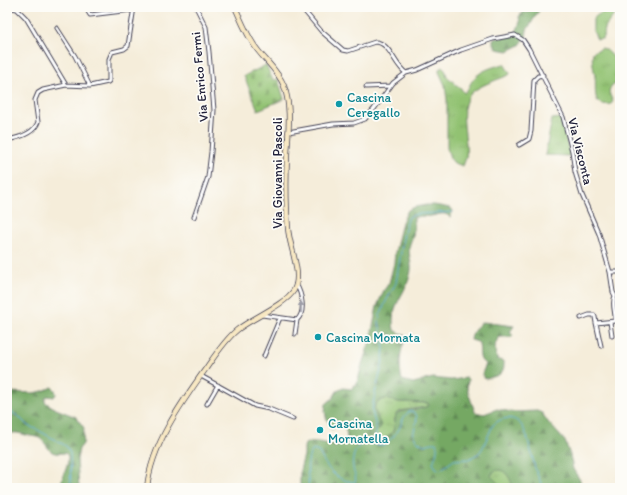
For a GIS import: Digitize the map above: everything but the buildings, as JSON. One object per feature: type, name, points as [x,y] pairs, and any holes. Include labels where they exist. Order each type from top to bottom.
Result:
[{"type":"street","points":[[7,7],[17,9],[26,18],[66,85]]},
{"type":"street","points":[[86,7],[90,15],[134,8],[156,7]]},
{"type":"street","name":"Via Enrico Fermi","points":[[194,217],[208,177],[214,110],[210,52],[206,27],[196,7]]},
{"type":"street","name":"Via Giovanni Pascoli","points":[[235,7],[253,44],[273,68],[283,84],[288,104],[286,194],[288,230],[296,268],[296,284]]},
{"type":"street","points":[[288,132],[318,126],[360,122],[365,119],[391,86],[406,73],[400,68],[384,44],[379,42],[348,51],[343,50],[321,31],[301,7]]},
{"type":"street","points":[[7,140],[25,135],[37,125],[38,122],[35,100],[38,93],[43,90],[66,85],[90,86],[110,81],[109,56],[112,52],[124,49],[128,46],[134,8]]},
{"type":"street","points":[[57,28],[75,56],[90,86]]},
{"type":"street","name":"Via Visconta","points":[[406,73],[417,70],[461,50],[493,39],[515,35],[520,37],[525,43],[559,108],[566,127],[575,172],[582,195],[599,234],[615,296],[613,299],[616,320],[614,322],[610,322]]},
{"type":"street","points":[[519,144],[529,139],[532,131],[534,80],[538,76],[543,75]]},
{"type":"street","points":[[366,87],[374,88],[391,86]]},
{"type":"street","points":[[610,272],[620,272]]},
{"type":"street","points":[[147,488],[150,471],[159,446],[172,421],[201,376],[232,335],[240,328],[286,299],[293,292],[296,284]]},
{"type":"street","points":[[295,334],[296,320],[300,317],[302,310],[299,290],[296,284]]},
{"type":"street","points":[[615,296],[620,297]]},
{"type":"street","points":[[261,315],[296,320]]},
{"type":"street","points":[[581,318],[588,315],[594,315],[596,317],[601,346]]},
{"type":"street","points":[[264,356],[280,318]]},
{"type":"street","points":[[596,323],[610,322],[612,336]]},
{"type":"street","points":[[201,376],[255,406],[269,409],[293,419]]},
{"type":"street","points":[[207,404],[218,385]]},
{"type":"green space","points":[[531,7],[544,7],[540,9],[527,30],[526,37],[520,45],[508,51],[497,49],[493,39],[515,35],[520,22],[519,17],[523,11],[527,13]]},
{"type":"green space","points":[[614,9],[615,14],[605,27],[602,39],[597,39],[593,31],[593,19],[603,12]]},
{"type":"green space","points":[[602,48],[610,53],[620,67],[620,84],[612,85],[610,89],[613,102],[611,104],[600,103],[597,100],[595,91],[595,73],[592,56],[593,52]]},
{"type":"green space","points":[[504,64],[510,73],[509,75],[487,83],[475,90],[469,96],[465,104],[464,112],[466,158],[463,166],[454,163],[450,158],[447,148],[447,100],[445,85],[439,69],[443,67],[447,77],[453,81],[456,86],[460,87],[464,93],[479,74],[487,69]]},
{"type":"green space","points":[[266,65],[273,80],[278,79],[284,99],[258,110],[244,76]]},
{"type":"green space","points":[[561,118],[570,156],[545,155],[552,119]]},
{"type":"green space","points":[[434,205],[451,208],[453,211],[450,217],[443,214],[414,218],[413,234],[409,248],[411,272],[396,308],[393,322],[394,330],[406,336],[400,359],[402,380],[413,383],[433,378],[451,380],[467,378],[467,389],[475,412],[484,414],[497,409],[512,412],[537,411],[542,413],[565,441],[573,469],[580,480],[582,488],[514,488],[506,474],[501,470],[497,470],[493,472],[491,476],[500,485],[500,488],[300,488],[300,470],[305,444],[315,442],[337,444],[347,441],[346,430],[339,423],[336,423],[333,429],[331,429],[326,417],[326,404],[333,398],[337,391],[343,388],[352,389],[358,380],[370,341],[377,306],[389,283],[402,222],[408,210],[415,207]],"holes":[[[385,399],[399,402],[428,403],[429,405],[423,408],[396,414],[393,432],[384,439],[372,437],[373,433],[379,430],[381,426],[375,410],[376,403]]]},
{"type":"green space","points":[[483,322],[514,326],[510,332],[513,336],[512,337],[500,337],[495,344],[497,359],[504,362],[503,370],[499,375],[485,379],[483,370],[486,364],[481,360],[478,342],[471,340],[472,334],[478,325]]},
{"type":"green space","points":[[52,387],[56,394],[54,397],[47,396],[45,402],[56,409],[76,417],[84,428],[83,444],[79,449],[77,459],[79,488],[61,488],[68,461],[68,456],[65,453],[52,452],[40,438],[37,437],[16,433],[7,435],[7,392],[33,393]]},
{"type":"green space","points":[[385,399],[399,402],[428,403],[429,405],[426,407],[400,411],[394,420],[394,429],[391,433],[384,439],[374,438],[371,437],[378,417],[375,411],[375,405],[379,401]]},
{"type":"green space","points":[[497,469],[500,469],[506,473],[514,488],[500,488],[500,485],[491,476]]},
{"type":"waterway","points":[[373,444],[376,434],[376,427],[372,411],[382,366],[384,348],[379,322],[380,315],[396,283],[404,233],[408,219],[410,216],[418,214],[453,212]]},
{"type":"waterway","points":[[7,412],[10,411],[28,426],[66,446],[70,453],[71,488]]},
{"type":"waterway","points":[[309,488],[308,462],[310,453],[313,450],[319,452],[332,473],[342,479],[355,482],[356,478],[353,469],[353,459],[358,447],[364,442],[368,441],[373,444],[384,445],[395,435],[405,416],[411,411],[416,414],[417,419],[414,431],[415,438],[424,445],[432,443],[436,443],[437,445],[436,456],[433,463],[436,468],[440,470],[454,460],[469,459],[479,453],[496,422],[508,418],[516,420],[522,426],[527,436],[536,471],[543,488]]},
{"type":"place","name":"Cascina Ceregallo","points":[[339,104]]},
{"type":"place","name":"Cascina Mornata","points":[[318,337]]},
{"type":"place","name":"Cascina Mornatella","points":[[320,430]]}]
